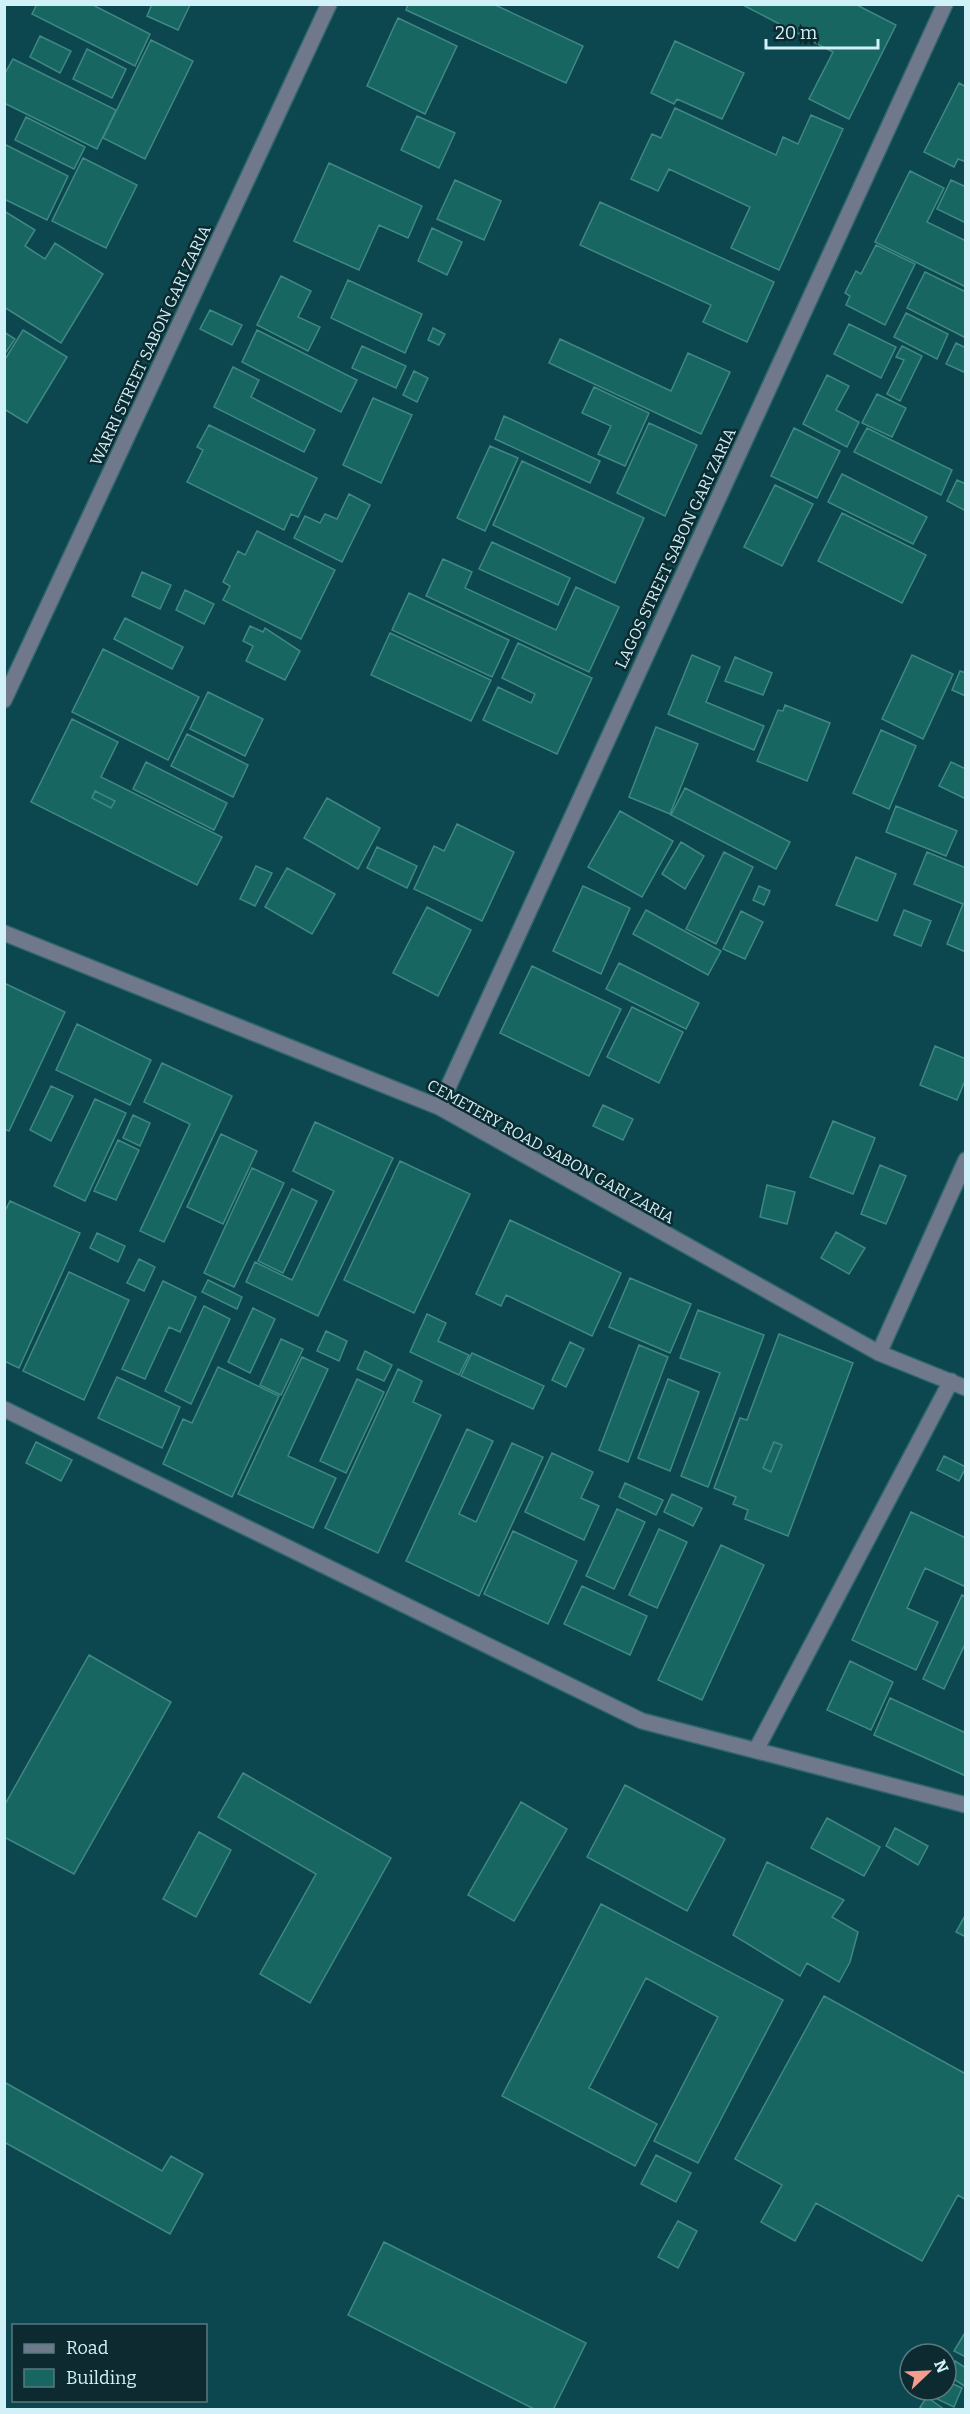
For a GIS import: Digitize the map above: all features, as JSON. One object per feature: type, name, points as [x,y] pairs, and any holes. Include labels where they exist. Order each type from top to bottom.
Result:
[{"type":"street","name":"WARRI STREET SABON GARI ZARIA","points":[[4,700],[329,4]]},
{"type":"street","name":"LAGOS STREET SABON GARI ZARIA","points":[[439,1107],[945,4]]},
{"type":"street","name":"CEMETERY ROAD SABON GARI ZARIA","points":[[4,933],[439,1107],[879,1353],[966,1388]]},
{"type":"street","points":[[879,1353],[966,1160]]},
{"type":"street","points":[[756,1750],[951,1381]]},
{"type":"street","points":[[4,1409],[642,1721],[966,1805]]},
{"type":"building","points":[[37,4],[91,4],[150,34],[135,66],[32,14]]},
{"type":"building","points":[[152,4],[190,5],[178,30],[147,16]]},
{"type":"building","points":[[408,4],[493,4],[583,46],[566,83],[406,10]]},
{"type":"building","points":[[741,4],[855,4],[896,25],[849,119],[809,99],[833,52]]},
{"type":"building","points":[[398,18],[457,46],[425,114],[367,86]]},
{"type":"building","points":[[40,36],[71,51],[60,73],[30,57]]},
{"type":"building","points":[[151,40],[193,61],[145,159],[103,138]]},
{"type":"building","points":[[675,41],[744,73],[722,119],[677,99],[674,104],[651,93]]},
{"type":"building","points":[[87,49],[126,69],[112,98],[73,79]]},
{"type":"building","points":[[13,59],[116,110],[97,149],[4,103],[4,75]]},
{"type":"building","points":[[959,83],[966,87],[966,162],[958,159],[954,167],[924,152]]},
{"type":"building","points":[[675,108],[776,155],[783,137],[798,144],[811,115],[843,129],[779,270],[731,248],[750,207],[669,169],[658,191],[631,179],[652,134],[661,138]]},
{"type":"building","points":[[417,116],[455,133],[439,168],[401,150]]},
{"type":"building","points":[[26,117],[85,147],[74,169],[15,140]]},
{"type":"building","points":[[4,144],[68,176],[47,220],[4,199]]},
{"type":"building","points":[[83,158],[137,185],[106,248],[52,221]]},
{"type":"building","points":[[329,163],[422,206],[408,238],[379,225],[359,270],[294,241]]},
{"type":"building","points":[[910,171],[944,188],[927,222],[966,241],[966,287],[875,242]]},
{"type":"building","points":[[455,180],[501,201],[484,240],[437,219]]},
{"type":"building","points":[[951,180],[966,187],[966,223],[937,209]]},
{"type":"building","points":[[600,202],[774,282],[747,342],[703,322],[711,305],[580,245]]},
{"type":"building","points":[[4,211],[35,230],[25,246],[45,259],[55,243],[103,274],[61,343],[4,307]]},
{"type":"building","points":[[432,228],[462,242],[447,275],[418,261]]},
{"type":"building","points":[[876,245],[915,264],[885,325],[846,305],[850,296],[845,293],[856,271],[861,274]]},
{"type":"building","points":[[925,272],[966,292],[966,338],[907,308]]},
{"type":"building","points":[[281,276],[311,291],[298,317],[320,327],[308,351],[257,325]]},
{"type":"building","points":[[348,280],[422,314],[405,353],[331,318]]},
{"type":"building","points":[[210,310],[242,325],[232,345],[200,329]]},
{"type":"building","points":[[906,313],[948,334],[937,359],[894,337]]},
{"type":"building","points":[[849,324],[896,347],[881,378],[834,354]]},
{"type":"building","points":[[433,328],[445,334],[439,345],[428,340]]},
{"type":"building","points":[[23,330],[67,357],[27,423],[4,409],[4,361]]},
{"type":"building","points":[[257,330],[357,380],[341,412],[242,362]]},
{"type":"building","points":[[4,332],[15,339],[4,355]]},
{"type":"building","points":[[560,339],[671,391],[688,353],[730,372],[701,434],[549,363]]},
{"type":"building","points":[[956,343],[966,348],[966,373],[946,364]]},
{"type":"building","points":[[362,346],[406,366],[396,388],[352,368]]},
{"type":"building","points":[[902,346],[922,356],[900,401],[887,394],[904,360],[896,357]]},
{"type":"building","points":[[233,367],[259,380],[251,397],[315,430],[304,452],[214,407]]},
{"type":"building","points":[[414,371],[428,378],[417,402],[403,395]]},
{"type":"building","points":[[827,375],[849,386],[836,410],[859,422],[847,447],[803,424]]},
{"type":"building","points":[[594,387],[649,413],[625,466],[598,454],[611,426],[582,413]]},
{"type":"building","points":[[877,394],[906,408],[892,437],[862,423]]},
{"type":"building","points":[[373,398],[412,415],[381,483],[343,465]]},
{"type":"building","points":[[504,416],[600,461],[590,483],[495,439]]},
{"type":"building","points":[[649,423],[697,445],[665,516],[617,493]]},
{"type":"building","points":[[209,425],[317,478],[298,517],[291,514],[284,530],[187,482],[203,450],[197,447]]},
{"type":"building","points":[[794,428],[840,451],[817,498],[771,476]]},
{"type":"building","points":[[867,428],[952,470],[941,495],[854,452]]},
{"type":"building","points":[[490,446],[518,458],[485,531],[457,518]]},
{"type":"building","points":[[522,461],[644,518],[615,583],[493,525]]},
{"type":"building","points":[[842,474],[927,517],[913,544],[828,502]]},
{"type":"building","points":[[957,480],[966,484],[966,511],[947,501]]},
{"type":"building","points":[[775,485],[813,504],[782,566],[744,547]]},
{"type":"building","points":[[349,494],[370,505],[342,562],[294,538],[305,516],[320,523],[325,514],[337,519]]},
{"type":"building","points":[[842,513],[926,555],[902,603],[818,561]]},
{"type":"building","points":[[257,531],[335,570],[301,639],[223,600],[230,586],[223,582],[238,551],[245,555]]},
{"type":"building","points":[[492,542],[570,578],[558,605],[479,569]]},
{"type":"building","points":[[443,559],[472,572],[465,588],[556,630],[576,587],[619,607],[589,672],[426,596]]},
{"type":"building","points":[[142,572],[171,585],[160,609],[132,596]]},
{"type":"building","points":[[185,590],[214,604],[204,624],[176,610]]},
{"type":"building","points":[[409,593],[509,640],[492,677],[392,630]]},
{"type":"building","points":[[125,618],[183,647],[172,669],[114,639]]},
{"type":"building","points":[[250,626],[263,632],[265,628],[300,651],[285,680],[246,661],[253,646],[243,641]]},
{"type":"building","points":[[390,633],[491,680],[471,721],[371,675]]},
{"type":"building","points":[[518,643],[592,678],[557,754],[483,720],[498,687],[531,703],[535,694],[502,678]]},
{"type":"building","points":[[103,649],[199,697],[168,760],[72,712]]},
{"type":"building","points":[[692,655],[720,667],[706,702],[764,726],[754,750],[668,714]]},
{"type":"building","points":[[912,655],[953,674],[923,739],[882,719]]},
{"type":"building","points":[[735,657],[772,673],[763,695],[725,681]]},
{"type":"building","points":[[960,671],[966,673],[966,696],[952,690]]},
{"type":"building","points":[[208,692],[263,719],[245,756],[190,729]]},
{"type":"building","points":[[785,705],[830,723],[807,781],[757,761],[778,710],[783,711]]},
{"type":"building","points":[[72,719],[118,742],[101,777],[222,837],[197,885],[31,802]],"holes":[[[95,791],[115,801],[111,808],[92,798]]]},
{"type":"building","points":[[656,727],[698,744],[670,814],[629,797]]},
{"type":"building","points":[[881,730],[916,746],[889,809],[853,793]]},
{"type":"building","points":[[187,734],[248,765],[233,797],[171,766]]},
{"type":"building","points":[[146,762],[227,803],[214,830],[133,789]]},
{"type":"building","points":[[951,762],[966,769],[966,799],[939,786]]},
{"type":"building","points":[[685,788],[790,842],[776,869],[671,815]]},
{"type":"building","points":[[95,791],[115,801],[111,808],[92,798]]},
{"type":"building","points":[[327,798],[380,828],[358,869],[304,838]]},
{"type":"building","points":[[896,806],[957,831],[946,856],[886,832]]},
{"type":"building","points":[[620,811],[673,841],[642,897],[588,867]]},
{"type":"building","points":[[457,824],[514,852],[482,921],[414,889],[434,846],[444,851]]},
{"type":"building","points":[[681,842],[704,856],[685,889],[662,874]]},
{"type":"building","points":[[377,847],[417,866],[407,888],[367,868]]},
{"type":"building","points":[[724,852],[753,867],[716,944],[686,929]]},
{"type":"building","points":[[927,852],[966,868],[966,952],[947,944],[963,904],[914,884]]},
{"type":"building","points":[[856,857],[896,874],[877,921],[836,905]]},
{"type":"building","points":[[256,866],[272,873],[255,906],[240,899]]},
{"type":"building","points":[[287,868],[335,894],[312,934],[265,907]]},
{"type":"building","points":[[583,886],[630,908],[601,974],[553,951]]},
{"type":"building","points":[[759,886],[770,891],[764,905],[753,900]]},
{"type":"building","points":[[427,907],[471,930],[438,996],[393,973]]},
{"type":"building","points":[[646,910],[721,951],[708,975],[633,934]]},
{"type":"building","points":[[904,910],[931,921],[921,946],[894,935]]},
{"type":"building","points":[[741,911],[763,922],[745,959],[723,949]]},
{"type":"building","points":[[619,963],[699,1003],[686,1029],[606,989]]},
{"type":"building","points":[[532,966],[621,1009],[589,1076],[500,1033]]},
{"type":"building","points":[[4,983],[65,1012],[9,1131],[4,1129]]},
{"type":"building","points":[[632,1007],[683,1032],[659,1083],[607,1057]]},
{"type":"building","points":[[77,1024],[151,1060],[130,1105],[56,1070]]},
{"type":"building","points":[[935,1046],[966,1059],[966,1078],[957,1100],[920,1085]]},
{"type":"building","points":[[162,1063],[232,1096],[164,1242],[140,1231],[190,1124],[144,1102]]},
{"type":"building","points":[[51,1086],[73,1096],[51,1141],[30,1130]]},
{"type":"building","points":[[95,1099],[126,1113],[85,1201],[54,1186]]},
{"type":"building","points":[[603,1105],[633,1119],[623,1140],[593,1126]]},
{"type":"building","points":[[133,1115],[150,1123],[140,1146],[123,1138]]},
{"type":"building","points":[[833,1121],[875,1138],[853,1194],[810,1177]]},
{"type":"building","points":[[315,1122],[393,1158],[318,1316],[246,1282],[255,1262],[292,1280],[334,1191],[293,1171]]},
{"type":"building","points":[[221,1134],[257,1151],[223,1224],[187,1207]]},
{"type":"building","points":[[118,1140],[139,1150],[116,1200],[94,1191]]},
{"type":"building","points":[[400,1161],[470,1194],[414,1313],[344,1280]]},
{"type":"building","points":[[880,1165],[906,1176],[886,1224],[861,1214]]},
{"type":"building","points":[[252,1168],[284,1183],[234,1287],[204,1273]]},
{"type":"building","points":[[767,1185],[795,1192],[787,1224],[760,1217]]},
{"type":"building","points":[[292,1189],[317,1201],[283,1273],[258,1261]]},
{"type":"building","points":[[10,1201],[80,1233],[19,1368],[4,1361],[4,1213]]},
{"type":"building","points":[[510,1220],[621,1273],[592,1336],[506,1295],[501,1306],[476,1294]]},
{"type":"building","points":[[836,1232],[865,1248],[849,1274],[821,1258]]},
{"type":"building","points":[[97,1233],[125,1246],[118,1262],[90,1248]]},
{"type":"building","points":[[139,1259],[155,1267],[144,1291],[127,1283]]},
{"type":"building","points":[[69,1272],[129,1300],[84,1400],[23,1371]]},
{"type":"building","points":[[630,1278],[691,1304],[670,1353],[609,1327]]},
{"type":"building","points":[[208,1280],[242,1297],[237,1309],[202,1292]]},
{"type":"building","points":[[163,1281],[196,1297],[180,1332],[169,1327],[145,1379],[122,1369]]},
{"type":"building","points":[[204,1306],[230,1319],[191,1404],[165,1391]]},
{"type":"building","points":[[253,1308],[275,1319],[250,1373],[228,1362]]},
{"type":"building","points":[[698,1310],[764,1335],[708,1487],[681,1476],[720,1373],[680,1358]]},
{"type":"building","points":[[427,1314],[446,1323],[438,1341],[469,1355],[459,1375],[410,1352]]},
{"type":"building","points":[[326,1331],[347,1341],[339,1361],[317,1351]]},
{"type":"building","points":[[779,1334],[853,1363],[788,1536],[745,1519],[748,1510],[733,1504],[736,1497],[714,1488],[740,1418],[747,1420]],"holes":[[[774,1442],[782,1445],[771,1472],[763,1468]]]},
{"type":"building","points":[[281,1339],[303,1349],[281,1395],[260,1385]]},
{"type":"building","points":[[570,1342],[584,1349],[566,1387],[552,1380]]},
{"type":"building","points":[[639,1345],[668,1357],[628,1462],[599,1450]]},
{"type":"building","points":[[365,1351],[392,1365],[384,1381],[357,1369]]},
{"type":"building","points":[[472,1353],[544,1386],[533,1409],[461,1376]]},
{"type":"building","points":[[302,1357],[328,1369],[288,1456],[336,1478],[313,1528],[238,1494]]},
{"type":"building","points":[[218,1367],[279,1396],[232,1497],[163,1464],[183,1419],[192,1423]]},
{"type":"building","points":[[398,1369],[422,1381],[413,1402],[441,1415],[378,1553],[325,1528]]},
{"type":"building","points":[[117,1377],[180,1407],[162,1448],[98,1418]]},
{"type":"building","points":[[357,1379],[384,1392],[346,1473],[320,1461]]},
{"type":"building","points":[[668,1379],[699,1392],[670,1471],[638,1458]]},
{"type":"building","points":[[467,1429],[493,1441],[459,1514],[476,1522],[512,1443],[543,1457],[479,1596],[406,1561]]},
{"type":"building","points":[[36,1442],[72,1460],[61,1481],[26,1463]]},
{"type":"building","points":[[774,1442],[782,1445],[771,1472],[763,1468]]},
{"type":"building","points":[[552,1453],[593,1472],[581,1498],[599,1506],[584,1540],[525,1512]]},
{"type":"building","points":[[944,1456],[966,1467],[959,1481],[937,1470]]},
{"type":"building","points":[[625,1483],[663,1500],[656,1515],[619,1497]]},
{"type":"building","points":[[672,1494],[702,1508],[693,1526],[664,1512]]},
{"type":"building","points":[[617,1509],[645,1522],[614,1589],[586,1576]]},
{"type":"building","points":[[911,1512],[966,1538],[966,1587],[925,1568],[907,1608],[938,1622],[916,1670],[852,1640]]},
{"type":"building","points":[[659,1529],[687,1542],[657,1608],[629,1595]]},
{"type":"building","points":[[513,1531],[577,1561],[548,1624],[484,1594]]},
{"type":"building","points":[[721,1545],[764,1565],[702,1700],[658,1680]]},
{"type":"building","points":[[582,1586],[647,1616],[630,1655],[564,1624]]},
{"type":"building","points":[[962,1595],[966,1597],[966,1642],[944,1689],[923,1679]]},
{"type":"building","points":[[89,1655],[171,1702],[74,1874],[4,1837],[4,1806]]},
{"type":"building","points":[[850,1661],[893,1682],[871,1730],[827,1710]]},
{"type":"building","points":[[890,1698],[966,1733],[966,1776],[874,1735]]},
{"type":"building","points":[[243,1773],[391,1858],[310,2003],[260,1974],[316,1874],[218,1817]]},
{"type":"building","points":[[625,1785],[725,1839],[687,1911],[587,1857]]},
{"type":"building","points":[[521,1802],[567,1829],[514,1921],[468,1895]]},
{"type":"building","points":[[827,1818],[880,1847],[864,1876],[811,1848]]},
{"type":"building","points":[[895,1828],[928,1846],[918,1865],[886,1846]]},
{"type":"building","points":[[199,1832],[231,1850],[196,1917],[163,1899]]},
{"type":"building","points":[[767,1862],[844,1900],[832,1917],[858,1932],[850,1962],[839,1982],[807,1963],[800,1976],[733,1935]]},
{"type":"building","points":[[601,1904],[783,2000],[698,2163],[654,2141],[718,2017],[646,1978],[589,2088],[657,2124],[635,2166],[502,2096]]},
{"type":"building","points":[[966,1914],[966,1937],[956,1932]]},
{"type":"building","points":[[824,1996],[966,2074],[966,2200],[958,2195],[922,2261],[816,2203],[795,2241],[761,2222],[782,2185],[735,2159]]},
{"type":"building","points":[[4,2082],[162,2171],[171,2156],[203,2174],[170,2234],[4,2142]]},
{"type":"building","points":[[656,2155],[691,2173],[676,2202],[641,2184]]},
{"type":"building","points":[[678,2221],[697,2231],[678,2268],[658,2257]]},
{"type":"building","points":[[384,2242],[586,2343],[553,2410],[536,2410],[348,2315]]},
{"type":"building","points":[[966,2331],[966,2357],[958,2353],[958,2344]]},
{"type":"building","points":[[958,2363],[966,2368],[966,2387],[958,2382]]},
{"type":"building","points":[[924,2402],[934,2402],[945,2410],[924,2410],[920,2407]]},
{"type":"building","points":[[943,2402],[956,2402],[954,2407]]}]
